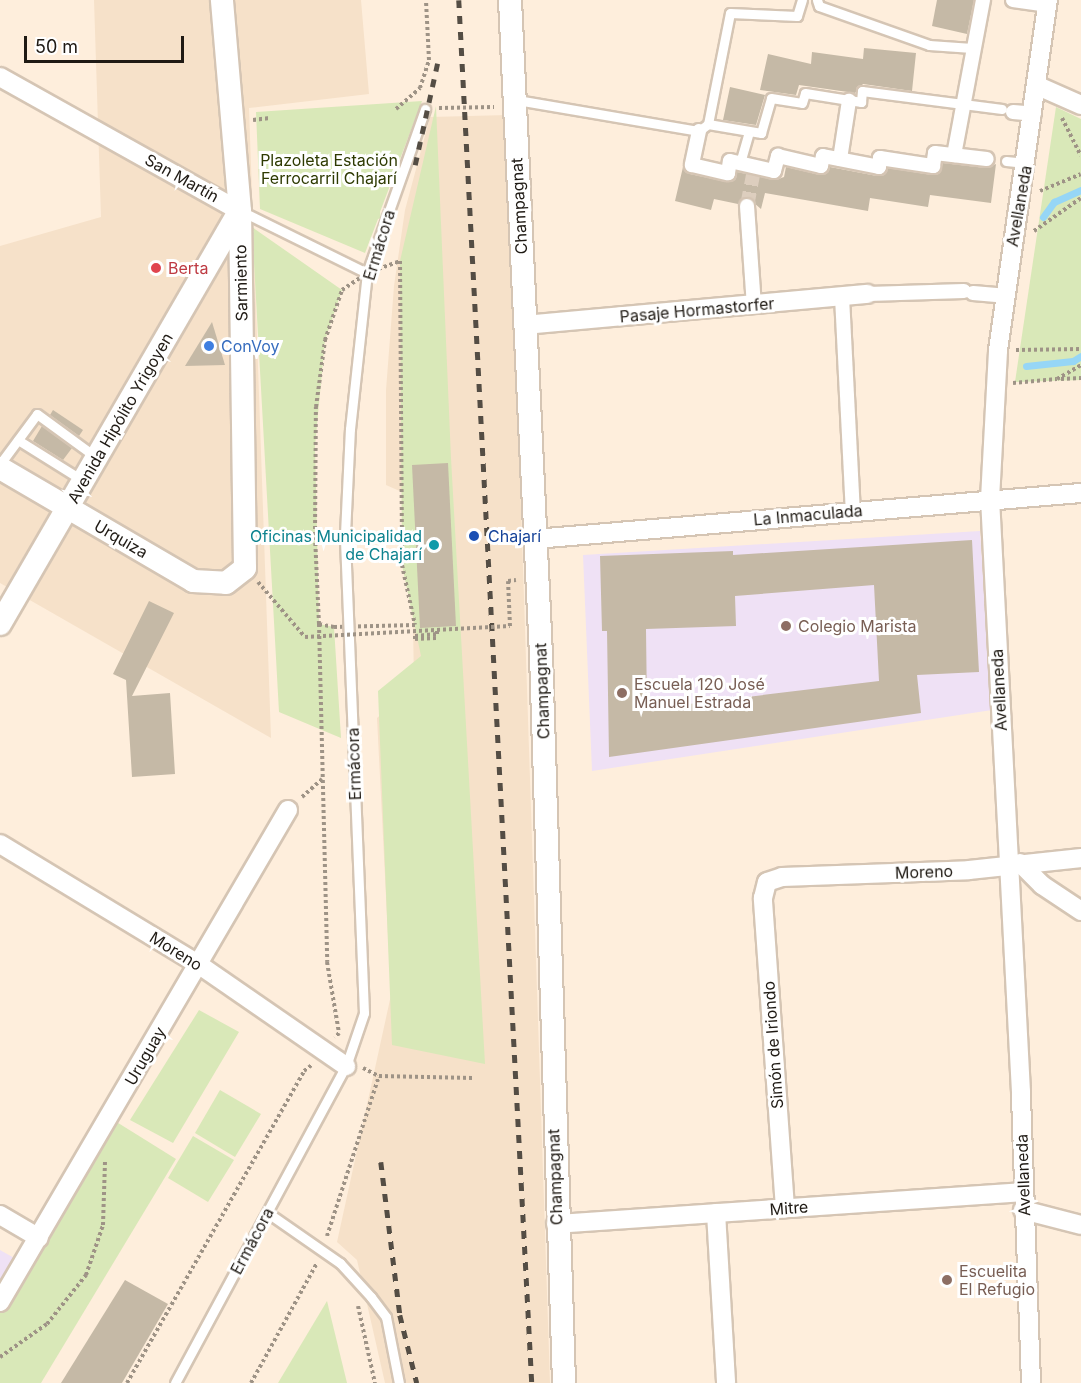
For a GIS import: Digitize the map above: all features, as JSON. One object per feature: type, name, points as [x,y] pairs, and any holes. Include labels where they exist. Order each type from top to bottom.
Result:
[{"type":"street","name":"Sarmiento","points":[[222,0],[240,211],[245,568]]},
{"type":"street","name":"Champagnat","points":[[510,0],[535,539],[556,1224],[564,1383]]},
{"type":"street","points":[[954,155],[972,48],[983,0]]},
{"type":"street","points":[[1013,0],[1048,3]]},
{"type":"street","name":"Avellaneda","points":[[1031,1383],[1023,1210],[1013,864],[990,499],[998,350],[1013,237],[1034,114],[1048,3]]},
{"type":"street","name":"San Martín","points":[[0,77],[240,211]]},
{"type":"street","points":[[1038,86],[1081,105]]},
{"type":"street","points":[[840,159],[849,101]]},
{"type":"street","points":[[1008,111],[1034,114]]},
{"type":"street","points":[[703,128],[692,165],[728,173],[730,161],[774,171],[778,156],[821,166],[823,156],[879,167],[880,158],[933,166],[935,153],[987,159]]},
{"type":"street","points":[[747,206],[754,304]]},
{"type":"street","name":"Avenida Hipólito Yrigoyen","points":[[0,624],[240,211]]},
{"type":"street","points":[[868,294],[969,292],[1005,296]]},
{"type":"street","name":"Pasaje Hormastorfer","points":[[525,325],[868,294]]},
{"type":"street","points":[[842,297],[853,511]]},
{"type":"street","name":"Urquiza","points":[[0,466],[193,581],[226,583],[245,568]]},
{"type":"street","name":"La Inmaculada","points":[[535,539],[1081,493]]},
{"type":"street","name":"Uruguay","points":[[0,1302],[288,810]]},
{"type":"street","name":"Moreno","points":[[0,844],[198,964],[326,1054],[349,1060]]},
{"type":"street","name":"Moreno","points":[[767,882],[782,877],[969,870],[1081,858]]},
{"type":"street","points":[[1013,864],[1081,911]]},
{"type":"street","name":"Simón de Iriondo","points":[[767,882],[763,897],[785,1208]]},
{"type":"street","name":"Mitre","points":[[556,1224],[1023,1192]]},
{"type":"street","points":[[1023,1210],[1081,1225]]},
{"type":"street","points":[[716,1213],[726,1383]]},
{"type":"street","points":[[0,1215],[39,1238]]},
{"type":"lane","points":[[703,128],[730,14],[797,16],[802,0]]},
{"type":"lane","points":[[817,0],[819,6],[929,45],[972,48]]},
{"type":"lane","points":[[515,103],[703,128],[761,133],[771,98],[802,103],[805,93],[861,102],[862,91],[963,103],[1008,111]]},
{"type":"lane","name":"Ermácora","points":[[175,1383],[349,1060],[364,1013],[345,534],[350,429],[368,273],[425,109]]},
{"type":"lane","points":[[749,132],[749,166]]},
{"type":"lane","points":[[1006,161],[1026,163]]},
{"type":"lane","name":"San Martín","points":[[240,211],[368,273]]},
{"type":"lane","points":[[0,466],[37,414],[97,458]]},
{"type":"lane","points":[[18,440],[84,481]]},
{"type":"lane","points":[[268,1213],[351,1273],[386,1317],[399,1383]]},
{"type":"path","points":[[426,0],[429,60],[420,88],[396,109],[515,103]]},
{"type":"path","points":[[252,120],[270,118]]},
{"type":"path","points":[[1020,200],[1081,174]]},
{"type":"path","points":[[1013,237],[1043,228],[1068,204],[1081,198]]},
{"type":"path","points":[[998,350],[1081,349]]},
{"type":"path","points":[[1058,379],[1081,365]]},
{"type":"path","points":[[996,384],[1081,378]]},
{"type":"path","points":[[245,568],[305,638],[510,626],[508,581],[516,580]]},
{"type":"path","points":[[319,624],[327,962],[339,1033],[349,1060],[379,1076],[473,1078]]},
{"type":"path","points":[[436,638],[415,639],[415,636],[437,634],[437,630]]},
{"type":"path","points":[[288,810],[322,779]]},
{"type":"path","points":[[127,1383],[304,1071],[326,1054],[339,1033]]},
{"type":"path","points":[[0,1357],[29,1340],[63,1307],[97,1250],[107,1196],[100,1133]]},
{"type":"path","points":[[351,1273],[375,1383]]},
{"type":"shaded area","points":[[94,0],[361,0],[369,94],[249,108],[271,738],[0,583],[0,246],[101,217]]},
{"type":"shaded area","points":[[508,115],[550,1383],[385,1383],[357,1260],[337,1242],[391,995],[377,718],[414,686],[411,496],[386,485],[386,390],[394,286],[405,210],[430,117]]},
{"type":"shaded area","name":"Colegio Marista","points":[[980,531],[992,710],[592,771],[583,555]]},
{"type":"shaded area","points":[[0,1250],[16,1259],[0,1286]]},
{"type":"green space","name":"Plazoleta Estación Ferrocarril Chajarí","points":[[422,101],[380,212],[381,218],[378,219],[365,253],[260,209],[256,112]]},
{"type":"green space","points":[[436,106],[451,458],[485,1064],[392,1045],[378,691],[421,656],[402,565],[400,261]]},
{"type":"green space","points":[[1056,107],[1081,119],[1081,380],[1015,382]]},
{"type":"green space","points":[[252,227],[342,290],[325,340],[315,446],[319,624],[334,627],[341,738],[279,712]]},
{"type":"green space","points":[[199,1010],[239,1032],[173,1143],[130,1120]]},
{"type":"green space","points":[[220,1090],[261,1114],[235,1157],[195,1133]]},
{"type":"green space","points":[[115,1121],[176,1159],[41,1383],[0,1383],[0,1312]]},
{"type":"green space","points":[[193,1136],[234,1160],[208,1202],[168,1178]]},
{"type":"green space","points":[[327,1301],[347,1383],[278,1383]]},
{"type":"building","points":[[937,0],[974,0],[967,34],[932,26]]},
{"type":"building","points":[[864,48],[916,53],[912,91],[863,84],[855,93],[799,85],[796,95],[760,90],[768,54],[811,64],[812,52],[863,59]]},
{"type":"building","points":[[730,87],[765,95],[756,125],[723,120]]},
{"type":"building","points":[[943,163],[986,168],[996,164],[991,203],[930,195],[928,207],[870,198],[868,211],[765,193],[761,209],[747,197],[738,204],[714,199],[711,210],[675,201],[683,167],[690,174],[727,182],[734,179],[737,172],[776,180],[784,177],[786,167],[820,175],[830,167],[877,176],[888,168],[932,175],[940,172]]},
{"type":"building","name":"ConVoy","points":[[212,322],[225,365],[185,366]]},
{"type":"building","points":[[53,410],[83,430],[79,436],[50,415]]},
{"type":"building","points":[[42,426],[72,448],[63,460],[33,441]]},
{"type":"building","name":"Oficinas Municipalidad de Chajarí","points":[[448,463],[456,626],[420,628],[412,465]]},
{"type":"building","points":[[972,540],[979,672],[917,675],[921,713],[609,757],[607,631],[602,631],[600,556],[733,551],[733,555]],"holes":[[[874,585],[879,681],[647,709],[646,629],[736,626],[735,596]]]},
{"type":"building","points":[[149,601],[174,613],[132,696],[170,693],[175,774],[132,777],[126,680],[113,674]]},
{"type":"building","points":[[125,1280],[168,1304],[122,1383],[61,1383]]},
{"type":"waterway","points":[[1043,217],[1054,202],[1081,190]]},
{"type":"waterway","points":[[1026,366],[1073,361],[1081,356]]},
{"type":"tunnel","points":[[747,206],[754,170]]},
{"type":"railway","points":[[459,0],[532,1383]]},
{"type":"railway","points":[[415,165],[438,60]]},
{"type":"railway","points":[[381,1162],[400,1315],[417,1383]]},
{"type":"place","name":"Berta","points":[[156,268]]},
{"type":"place","name":"ConVoy","points":[[209,346]]},
{"type":"place","name":"Chajarí","points":[[474,536]]},
{"type":"place","name":"Oficinas Municipalidad de Chajarí","points":[[434,545]]},
{"type":"place","name":"Colegio Marista","points":[[786,626]]},
{"type":"place","name":"Escuela 120 José Manuel Estrada","points":[[622,693]]},
{"type":"place","name":"Escuelita El Refugio","points":[[947,1280]]}]
